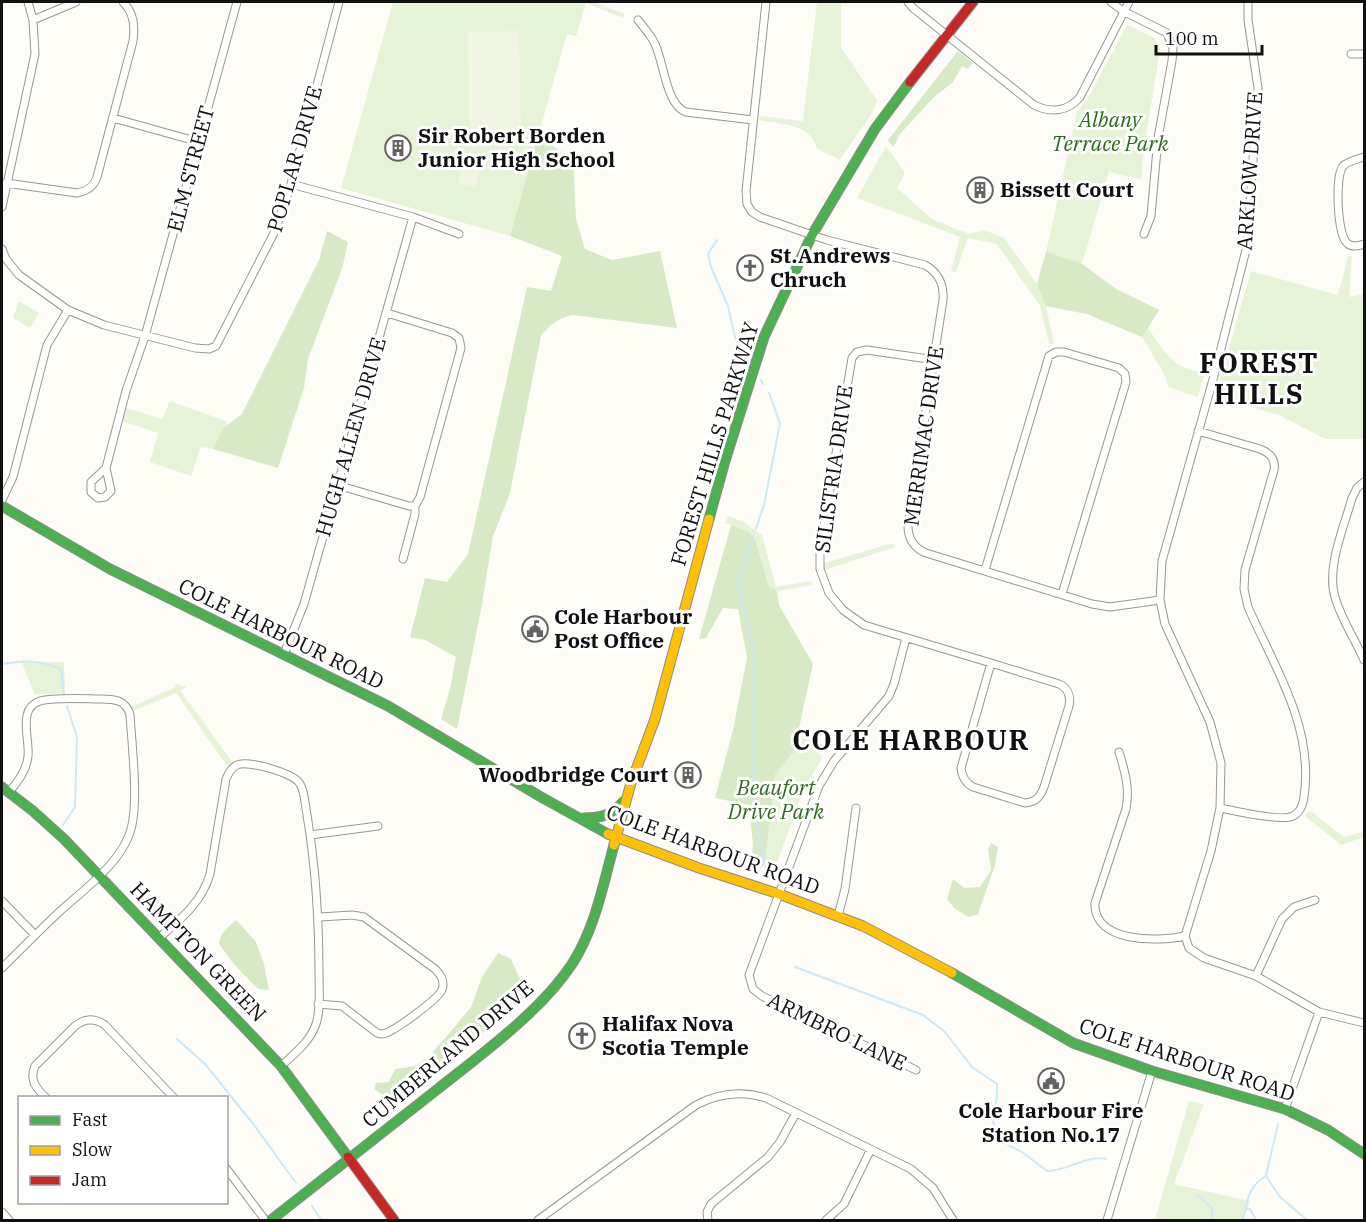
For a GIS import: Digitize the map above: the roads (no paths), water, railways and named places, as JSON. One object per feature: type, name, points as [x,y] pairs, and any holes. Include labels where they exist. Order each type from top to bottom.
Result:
[{"type":"main road","name":"FOREST HILLS PARKWAY","points":[[616,837],[626,798],[655,719],[725,461],[764,337],[812,235],[875,129],[946,34],[973,2]]},
{"type":"main road","name":"COLE HARBOUR ROAD","points":[[2,506],[110,569],[284,654],[423,726],[541,797],[616,837],[699,868],[779,894],[881,934],[1056,1034],[1120,1061],[1285,1109],[1328,1130],[1365,1154]]},
{"type":"main road","name":"HAMPTON GREEN","points":[[5,790],[50,824],[281,1066],[348,1161],[394,1221]]},
{"type":"main road","points":[[580,818],[603,818],[612,815],[626,798]]},
{"type":"main road","name":"CUMBERLAND DRIVE","points":[[271,1221],[513,1028],[558,982],[572,964],[593,920],[616,837]]},
{"type":"street","points":[[2,207],[33,67],[35,43],[33,20],[28,2]]},
{"type":"street","points":[[33,20],[76,2]]},
{"type":"street","points":[[6,183],[73,192],[82,192],[91,188],[97,177],[135,30],[131,11],[123,2]]},
{"type":"street","name":"ELM STREET","points":[[106,468],[126,391],[145,336],[237,2]]},
{"type":"street","name":"POPLAR DRIVE","points":[[2,249],[6,259],[19,275],[68,310],[104,325],[145,336],[207,350],[218,344],[273,238],[291,184],[339,2]]},
{"type":"street","points":[[766,2],[753,120],[747,204],[754,214],[812,235]]},
{"type":"street","points":[[908,2],[1034,105],[1045,110],[1058,110],[1073,105],[1080,98],[1129,2]]},
{"type":"street","points":[[1111,2],[1123,11],[1167,33],[1173,48],[1158,138],[1151,216],[1144,234]]},
{"type":"street","name":"ARKLOW DRIVE","points":[[1185,936],[1208,862],[1220,808],[1221,763],[1219,748],[1210,722],[1165,624],[1160,600],[1162,561],[1247,246],[1258,88],[1248,20],[1248,2]]},
{"type":"street","points":[[638,21],[656,45],[672,100],[678,108],[686,112],[753,120]]},
{"type":"street","points":[[1351,54],[1365,54]]},
{"type":"street","points":[[113,118],[199,142]]},
{"type":"street","points":[[1365,157],[1346,164],[1338,180],[1339,209],[1344,240],[1351,246],[1365,244]]},
{"type":"street","points":[[291,184],[413,217],[459,234]]},
{"type":"street","name":"HUGH ALLEN DRIVE","points":[[284,654],[304,604],[413,217]]},
{"type":"street","name":"MERRIMAC DRIVE","points":[[812,235],[922,264],[935,272],[942,282],[944,294],[909,534],[915,546],[922,551],[1092,604],[1110,607],[1160,600]]},
{"type":"street","points":[[2,500],[13,477],[46,345],[68,310]]},
{"type":"street","points":[[387,313],[452,333],[459,338],[461,345],[420,500],[415,506],[403,559]]},
{"type":"street","name":"SILISTRIA DRIVE","points":[[934,360],[867,350],[860,351],[852,358],[820,549],[820,569],[829,593],[843,610],[864,625],[991,663],[1059,684],[1069,693],[1069,706],[1044,787],[1040,796],[1032,802],[1019,802],[973,787],[964,780],[962,774],[961,768],[991,663]]},
{"type":"street","points":[[985,570],[1048,358],[1053,353],[1061,351],[1119,368],[1125,374],[1126,382],[1062,594]]},
{"type":"street","points":[[1198,431],[1260,449],[1270,454],[1273,459],[1274,470],[1245,570],[1244,589],[1248,607],[1295,710],[1302,732],[1305,759],[1304,798],[1302,808],[1294,816],[1282,818],[1220,808]]},
{"type":"street","points":[[1365,482],[1352,498],[1334,564],[1332,581],[1336,602],[1365,660]]},
{"type":"street","points":[[337,485],[415,506]]},
{"type":"street","points":[[779,894],[819,786],[834,762],[889,696],[906,638]]},
{"type":"street","points":[[2,968],[99,875],[123,848],[130,834],[133,819],[130,715],[123,703],[116,699],[81,699],[42,700],[34,704],[28,711],[26,719],[27,763],[21,777],[5,790]]},
{"type":"street","points":[[1119,752],[1128,784],[1128,798],[1095,903],[1096,916],[1106,928],[1138,938],[1158,940],[1185,936],[1189,948],[1204,958],[1256,976],[1319,1012],[1365,1023]]},
{"type":"street","points":[[159,938],[192,908],[205,888],[210,874],[229,772],[236,765],[247,764],[288,774],[297,779],[302,788],[310,835],[320,917],[318,1004],[317,1020],[311,1036],[281,1066]]},
{"type":"street","points":[[838,916],[846,880],[856,808]]},
{"type":"street","points":[[310,835],[378,826]]},
{"type":"street","name":"ARMBRO LANE","points":[[779,894],[750,969],[749,979],[753,989],[762,996],[916,1070]]},
{"type":"street","points":[[2,900],[35,935]]},
{"type":"street","points":[[1256,976],[1282,919],[1294,907],[1315,900]]},
{"type":"street","points":[[318,1004],[342,1006],[377,1033],[383,1034],[404,1023],[437,997],[443,982],[435,969],[367,918],[352,915],[320,917]]},
{"type":"street","points":[[1285,1109],[1319,1012]]},
{"type":"street","points":[[44,1096],[33,1082],[35,1066],[75,1026],[81,1021],[89,1020],[105,1025],[172,1096]]},
{"type":"street","points":[[1107,1221],[1152,1071]]},
{"type":"street","points":[[538,1221],[706,1100],[726,1094],[746,1093],[766,1098],[911,1169],[937,1193],[949,1219]]},
{"type":"street","points":[[708,1221],[706,1212],[711,1204],[768,1157],[780,1142],[796,1113]]},
{"type":"street","points":[[826,1221],[844,1204],[871,1149]]},
{"type":"street","points":[[228,1171],[265,1221]]},
{"type":"street","points":[[2,1212],[9,1221]]},
{"type":"waterway","points":[[717,240],[708,254],[711,267],[728,306],[735,337],[747,358]]},
{"type":"waterway","points":[[761,380],[763,384]]},
{"type":"waterway","points":[[756,529],[764,505],[780,423],[769,393]]},
{"type":"waterway","points":[[753,536],[738,581],[754,653],[755,759],[751,793],[766,871]]},
{"type":"waterway","points":[[2,664],[32,662],[61,669],[64,695]]},
{"type":"waterway","points":[[63,825],[75,807],[77,737],[67,706]]},
{"type":"waterway","points":[[795,967],[923,1015],[945,1032],[972,1067],[997,1084],[993,1122],[998,1133],[1008,1145],[1022,1152],[1047,1171],[1062,1169],[1091,1159],[1106,1159]]},
{"type":"waterway","points":[[177,1039],[205,1064],[254,1125],[296,1183]]},
{"type":"waterway","points":[[1266,1176],[1278,1124]]},
{"type":"waterway","points":[[1243,1220],[1252,1190],[1266,1176],[1280,1197],[1307,1220]]},
{"type":"waterway","points":[[1197,1194],[1212,1208],[1213,1220]]},
{"type":"waterway","points":[[312,1206],[321,1220]]},
{"type":"waterway","points":[[1245,1209],[1250,1209],[1256,1220]]},
{"type":"place","name":"Sir Robert Borden Junior High School","points":[[398,148]]},
{"type":"place","name":"Bissett Court","points":[[980,190]]},
{"type":"place","name":"St.Andrews Chruch","points":[[750,268]]},
{"type":"place","name":"Cole Harbour Post Office","points":[[535,629]]},
{"type":"place","name":"Woodbridge Court","points":[[688,775]]},
{"type":"place","name":"Halifax Nova Scotia Temple","points":[[582,1036]]},
{"type":"place","name":"Cole Harbour Fire Station No.17","points":[[1051,1081]]},
{"type":"district","name":"FOREST HILLS","points":[[1259,380]]},
{"type":"district","name":"COLE HARBOUR","points":[[911,741]]},
{"type":"park label","name":"Albany Terrace Park","points":[[1110,132]]},
{"type":"park label","name":"Beaufort Drive Park","points":[[776,800]]}]
